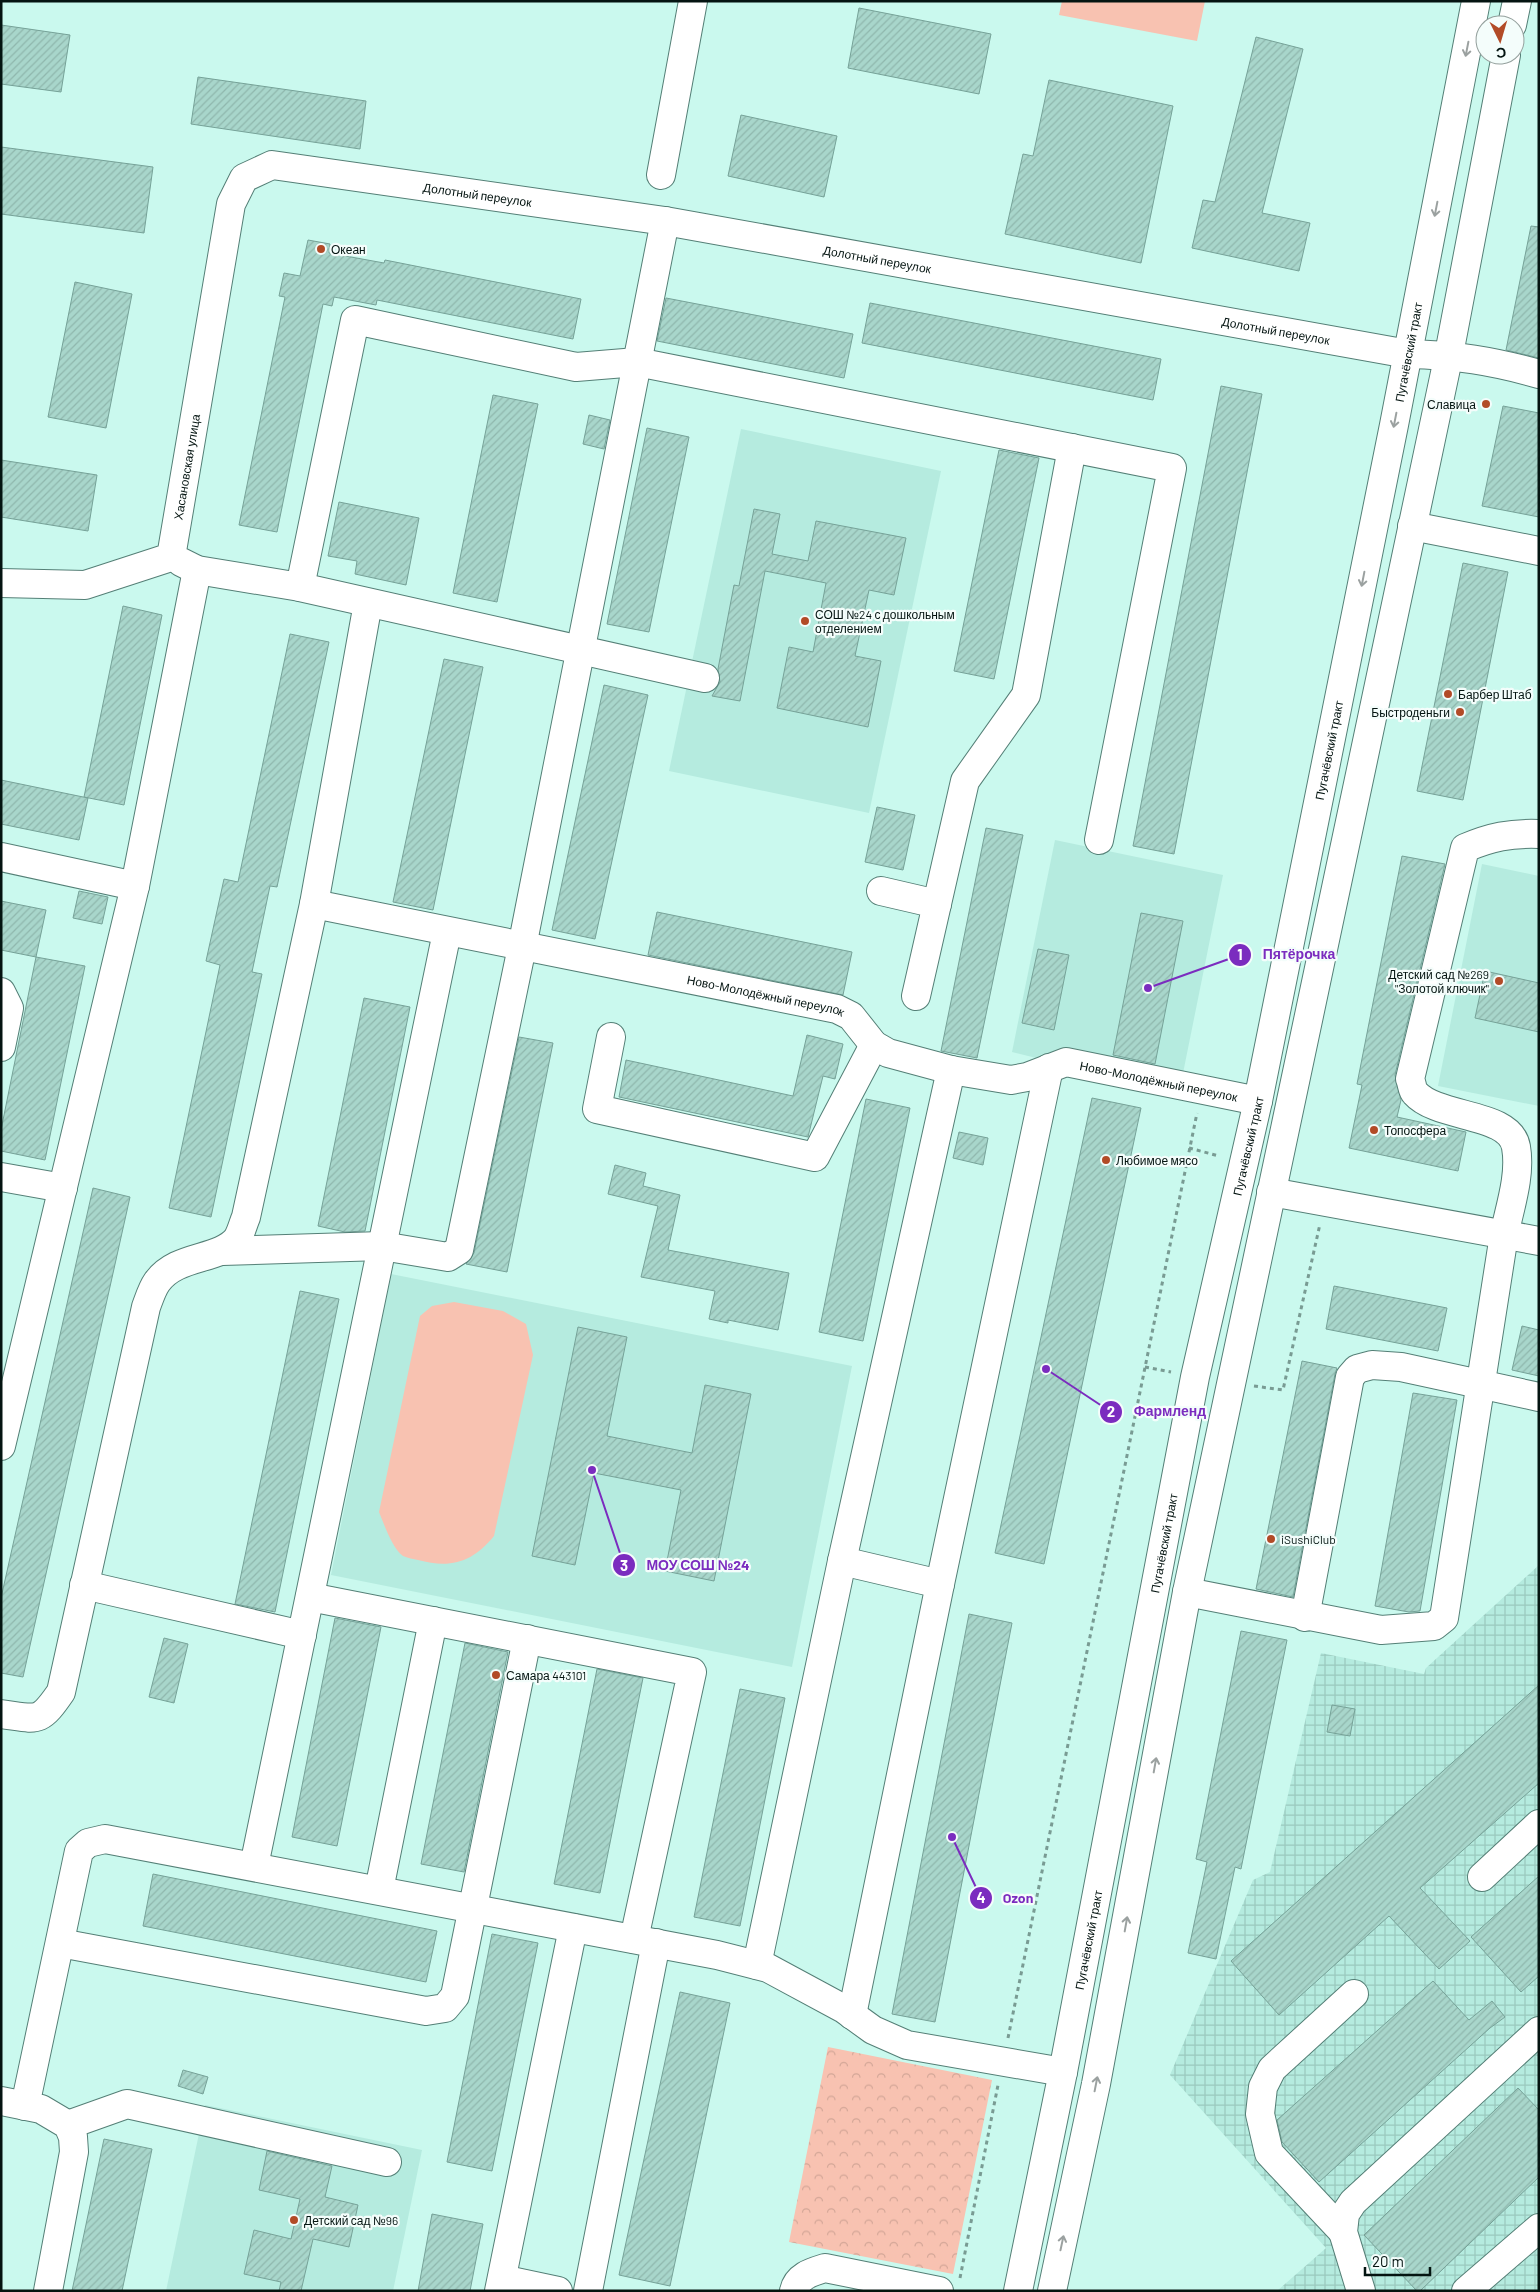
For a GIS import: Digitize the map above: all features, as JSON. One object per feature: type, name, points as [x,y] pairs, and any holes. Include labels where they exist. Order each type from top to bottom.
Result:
[{"type":"main road","points":[[661,175],[693,1]]},
{"type":"main road","name":"Пугачёвский тракт","points":[[1018,2291],[1063,2072],[1196,1377],[1258,1101],[1408,354],[1476,1]]},
{"type":"main road","points":[[1514,15],[1516,1]]},
{"type":"main road","points":[[1052,2291],[1096,2084],[1187,1592],[1449,354],[1504,65]]},
{"type":"main road","name":"Долотный переулок","points":[[232,204],[244,178],[272,165],[665,221],[1408,354],[1449,354],[1503,364],[1539,374]]},
{"type":"main road","name":"Хасановская улица","points":[[171,557],[232,204]]},
{"type":"main road","points":[[1,1714],[32,1718],[46,1713],[61,1692],[146,1307],[157,1282],[174,1267],[196,1257],[222,1251],[382,1246],[448,1257],[459,1250],[522,947],[665,221]]},
{"type":"main road","points":[[300,587],[355,320],[576,367],[637,362],[1172,468],[1100,840]]},
{"type":"main road","points":[[916,996],[965,780],[1026,695],[1072,448]]},
{"type":"main road","points":[[1412,526],[1539,551]]},
{"type":"main road","points":[[1,583],[85,585],[171,557],[197,570],[300,587],[705,678]]},
{"type":"main road","points":[[1,1446],[8,1386],[63,1188],[135,886],[197,570]]},
{"type":"main road","points":[[222,1251],[237,1238],[246,1218],[314,904],[368,603]]},
{"type":"main road","points":[[1187,1592],[1305,1617],[1382,1630],[1420,1628],[1440,1623],[1445,1612],[1504,1235],[1517,1173],[1516,1147],[1512,1134],[1500,1126],[1431,1105],[1414,1092],[1410,1079],[1465,848],[1490,837],[1521,833],[1539,834]]},
{"type":"main road","points":[[1,857],[135,886]]},
{"type":"main road","points":[[881,891],[937,904]]},
{"type":"main road","name":"Ново-Молодёжный переулок","points":[[314,904],[522,947],[837,1008],[851,1016],[874,1045],[888,1053],[951,1070],[1011,1080],[1026,1077],[1066,1062],[1258,1101]]},
{"type":"main road","points":[[254,1866],[448,932]]},
{"type":"main road","points":[[1,992],[9,1008],[1,1047]]},
{"type":"main road","points":[[611,1037],[597,1108],[815,1156],[874,1045]]},
{"type":"main road","points":[[852,2015],[940,1584],[1049,1068]]},
{"type":"main road","points":[[757,1965],[842,1561],[951,1070]]},
{"type":"main road","points":[[1,1177],[63,1188]]},
{"type":"main road","points":[[1271,1192],[1539,1241]]},
{"type":"main road","points":[[1305,1617],[1350,1377],[1357,1369],[1372,1365],[1401,1368],[1539,1397]]},
{"type":"main road","points":[[842,1561],[940,1584]]},
{"type":"main road","points":[[84,1585],[302,1635]]},
{"type":"main road","points":[[310,1597],[692,1672],[645,1941],[588,2291]]},
{"type":"main road","points":[[379,1890],[433,1621]]},
{"type":"main road","points":[[60,1943],[426,2011],[445,2008],[455,1996],[527,1639]]},
{"type":"main road","points":[[1482,1876],[1539,1824]]},
{"type":"main road","points":[[48,2291],[74,2152],[72,2137],[68,2125],[41,2109],[13,2103],[60,1943],[79,1851],[88,1843],[105,1839],[645,1941],[757,1965],[768,1968],[852,2015],[873,2030],[907,2045],[1063,2072]]},
{"type":"main road","points":[[558,2291],[501,2285],[572,1928]]},
{"type":"main road","points":[[1343,2232],[1270,2153],[1260,2114],[1263,2087],[1272,2069],[1354,1994]]},
{"type":"main road","points":[[1360,2291],[1343,2232],[1345,2214],[1353,2202],[1539,2031]]},
{"type":"main road","points":[[68,2125],[127,2104],[387,2162]]},
{"type":"main road","points":[[1466,2291],[1539,2228]]},
{"type":"main road","points":[[794,2291],[795,2283],[809,2273],[825,2268],[949,2286]]},
{"type":"path","points":[[949,2286],[1003,2062],[1202,1089]]},
{"type":"path","points":[[1189,1148],[1219,1156]]},
{"type":"shaded area","name":"СОШ №24 с дошкольным отделением","points":[[741,429],[941,471],[869,813],[669,771]]},
{"type":"shaded area","points":[[1055,840],[1223,875],[1179,1093],[1012,1052]]},
{"type":"shaded area","name":"Детский сад №269 \"Золотой ключик\"","points":[[1482,864],[1539,876],[1539,1106],[1438,1086]]},
{"type":"shaded area","points":[[391,1274],[852,1366],[792,1667],[331,1575]]},
{"type":"shaded area","points":[[1539,1565],[1539,2291],[1277,2291],[1326,2248],[1170,2075],[1253,1880],[1270,1872],[1321,1653],[1424,1674],[1426,1668]]},
{"type":"shaded area","name":"Детский сад №96","points":[[205,2105],[422,2150],[393,2291],[166,2291]]},
{"type":"green space","points":[[1062,1],[1205,1],[1197,41],[1059,15]]},
{"type":"green space","points":[[454,1302],[503,1311],[526,1324],[533,1355],[494,1536],[478,1552],[469,1557],[461,1561],[441,1564],[403,1556],[392,1542],[379,1512],[420,1316],[432,1306]]},
{"type":"green space","points":[[828,2047],[992,2080],[953,2274],[789,2242]]},
{"type":"building","points":[[859,8],[991,34],[979,94],[848,68]]},
{"type":"building","points":[[1,25],[70,35],[61,92],[1,84]]},
{"type":"building","points":[[1256,37],[1303,49],[1262,213],[1310,223],[1299,271],[1192,248],[1203,200],[1215,202]]},
{"type":"building","points":[[198,77],[366,101],[360,149],[191,124]]},
{"type":"building","points":[[1049,80],[1173,106],[1141,263],[1005,234],[1023,154],[1033,156]]},
{"type":"building","points":[[741,115],[837,136],[824,197],[728,176]]},
{"type":"building","points":[[1,147],[153,167],[144,233],[1,214]]},
{"type":"building","points":[[1531,226],[1539,227],[1539,358],[1506,350]]},
{"type":"building","points":[[308,240],[330,244],[329,253],[384,263],[385,260],[581,299],[573,339],[377,300],[376,305],[334,297],[332,306],[323,304],[277,532],[239,525],[285,297],[279,296],[284,273],[300,276]]},
{"type":"building","points":[[75,282],[132,294],[106,428],[48,417]]},
{"type":"building","points":[[666,298],[853,334],[844,378],[657,341]]},
{"type":"building","points":[[870,303],[1161,359],[1153,400],[862,343]]},
{"type":"building","points":[[1221,386],[1262,394],[1174,854],[1133,846]]},
{"type":"building","points":[[493,395],[538,404],[497,602],[453,593]]},
{"type":"building","points":[[1503,406],[1539,413],[1539,517],[1482,506]]},
{"type":"building","points":[[589,415],[610,420],[604,449],[583,444]]},
{"type":"building","points":[[647,428],[689,437],[649,632],[607,624]]},
{"type":"building","points":[[999,450],[1039,458],[994,679],[954,671]]},
{"type":"building","points":[[1,460],[97,475],[88,531],[1,517]]},
{"type":"building","points":[[339,502],[419,518],[406,585],[355,574],[357,561],[328,556]]},
{"type":"building","points":[[754,509],[780,514],[772,554],[808,561],[816,521],[906,538],[894,595],[869,590],[855,656],[881,661],[868,727],[777,708],[789,647],[813,652],[826,583],[765,571],[740,701],[712,696],[720,682],[718,669],[734,585],[739,586]]},
{"type":"building","points":[[1463,563],[1508,572],[1463,800],[1417,791]]},
{"type":"building","points":[[123,606],[162,615],[124,805],[84,797]]},
{"type":"building","points":[[290,634],[329,642],[277,887],[270,886],[252,972],[262,974],[211,1217],[169,1208],[220,965],[206,961],[224,879],[238,882]]},
{"type":"building","points":[[444,659],[483,667],[433,910],[393,902]]},
{"type":"building","points":[[604,685],[648,695],[595,939],[552,930]]},
{"type":"building","points":[[1,780],[88,798],[79,840],[1,824]]},
{"type":"building","points":[[877,807],[915,815],[903,870],[865,862]]},
{"type":"building","points":[[986,828],[1023,835],[977,1058],[941,1051]]},
{"type":"building","points":[[1402,856],[1445,864],[1395,1075],[1401,1100],[1397,1117],[1466,1132],[1458,1171],[1349,1148],[1362,1085],[1357,1084]]},
{"type":"building","points":[[79,891],[108,897],[102,924],[73,918]]},
{"type":"building","points":[[1,901],[46,910],[36,957],[1,950]]},
{"type":"building","points":[[657,912],[852,952],[843,995],[648,955]]},
{"type":"building","points":[[1141,913],[1183,921],[1155,1064],[1113,1055]]},
{"type":"building","points":[[1038,949],[1069,955],[1054,1030],[1022,1023]]},
{"type":"building","points":[[36,957],[85,966],[45,1160],[1,1151],[1,1130]]},
{"type":"building","points":[[1485,971],[1539,983],[1539,1032],[1475,1018]]},
{"type":"building","points":[[364,998],[410,1007],[365,1231],[345,1232],[318,1226]]},
{"type":"building","points":[[807,1035],[843,1044],[835,1079],[823,1076],[808,1137],[619,1097],[626,1060],[793,1096]]},
{"type":"building","points":[[519,1037],[553,1043],[507,1272],[466,1264],[474,1253]]},
{"type":"building","points":[[1092,1098],[1141,1108],[1044,1564],[995,1553]]},
{"type":"building","points":[[866,1099],[910,1108],[863,1341],[819,1332]]},
{"type":"building","points":[[959,1132],[988,1138],[983,1165],[953,1158]]},
{"type":"building","points":[[615,1165],[646,1173],[643,1186],[680,1195],[668,1250],[789,1273],[778,1330],[728,1320],[728,1323],[709,1319],[715,1291],[641,1277],[658,1206],[608,1194]]},
{"type":"building","points":[[93,1188],[130,1197],[23,1677],[1,1673],[1,1598]]},
{"type":"building","points":[[1334,1286],[1447,1308],[1438,1351],[1326,1329]]},
{"type":"building","points":[[300,1291],[339,1299],[275,1612],[235,1604]]},
{"type":"building","points":[[1522,1326],[1539,1330],[1539,1376],[1512,1370]]},
{"type":"building","points":[[578,1327],[627,1337],[607,1436],[692,1453],[705,1385],[751,1394],[714,1581],[665,1571],[681,1490],[594,1473],[575,1565],[532,1556]]},
{"type":"building","points":[[1302,1361],[1337,1368],[1293,1597],[1256,1589]]},
{"type":"building","points":[[1413,1393],[1457,1400],[1420,1611],[1409,1612],[1375,1606]]},
{"type":"building","points":[[969,1614],[1012,1623],[935,2022],[892,2014]]},
{"type":"building","points":[[335,1618],[381,1627],[337,1846],[292,1837]]},
{"type":"building","points":[[1241,1631],[1287,1640],[1241,1869],[1235,1867],[1216,1959],[1188,1953],[1207,1862],[1196,1859]]},
{"type":"building","points":[[164,1638],[188,1644],[174,1703],[149,1697]]},
{"type":"building","points":[[465,1643],[508,1652],[464,1872],[421,1864]]},
{"type":"building","points":[[597,1669],[643,1678],[600,1893],[554,1884]]},
{"type":"building","points":[[1539,1685],[1539,1783],[1420,1888],[1470,1941],[1439,1969],[1389,1916],[1279,2015],[1231,1961]]},
{"type":"building","points":[[740,1689],[785,1698],[740,1926],[694,1917]]},
{"type":"building","points":[[1332,1705],[1355,1709],[1350,1736],[1327,1732]]},
{"type":"building","points":[[153,1874],[437,1931],[426,1982],[143,1926]]},
{"type":"building","points":[[1539,1876],[1539,1976],[1521,1992],[1471,1937]]},
{"type":"building","points":[[492,1934],[538,1943],[492,2171],[447,2162]]},
{"type":"building","points":[[1433,1981],[1469,2020],[1492,2001],[1505,2017],[1490,2028],[1319,2182],[1282,2142],[1277,2120]]},
{"type":"building","points":[[680,1992],[730,2003],[670,2286],[619,2275]]},
{"type":"building","points":[[183,2070],[208,2077],[203,2094],[178,2086]]},
{"type":"building","points":[[1518,2088],[1539,2110],[1539,2177],[1420,2291],[1417,2291],[1364,2235]]},
{"type":"building","points":[[104,2139],[152,2149],[122,2291],[72,2291]]},
{"type":"building","points":[[267,2151],[332,2166],[325,2197],[358,2205],[349,2247],[313,2239],[301,2291],[279,2291],[281,2282],[244,2274],[254,2230],[291,2239],[300,2199],[259,2190]]},
{"type":"building","points":[[432,2214],[483,2224],[470,2291],[418,2291]]},
{"type":"place","name":"Океан","points":[[321,249]]},
{"type":"place","name":"Славица","points":[[1486,404]]},
{"type":"place","name":"СОШ №24 с дошкольным отделением","points":[[805,621]]},
{"type":"place","name":"Барбер Штаб","points":[[1448,694]]},
{"type":"place","name":"Быстроденьги","points":[[1460,712]]},
{"type":"place","name":"Детский сад №269 \"Золотой ключик\"","points":[[1499,981]]},
{"type":"place","name":"Пятёрочка","points":[[1148,988]]},
{"type":"place","name":"Топосфера","points":[[1374,1130]]},
{"type":"place","name":"Любимое мясо","points":[[1106,1160]]},
{"type":"place","name":"Фармленд","points":[[1046,1369]]},
{"type":"place","name":"МОУ СОШ №24","points":[[592,1470]]},
{"type":"place","name":"iSushiClub","points":[[1271,1539]]},
{"type":"place","name":"Самара 443101","points":[[496,1675]]},
{"type":"place","name":"Ozon","points":[[952,1837]]},
{"type":"place","name":"Детский сад №96","points":[[294,2220]]}]
